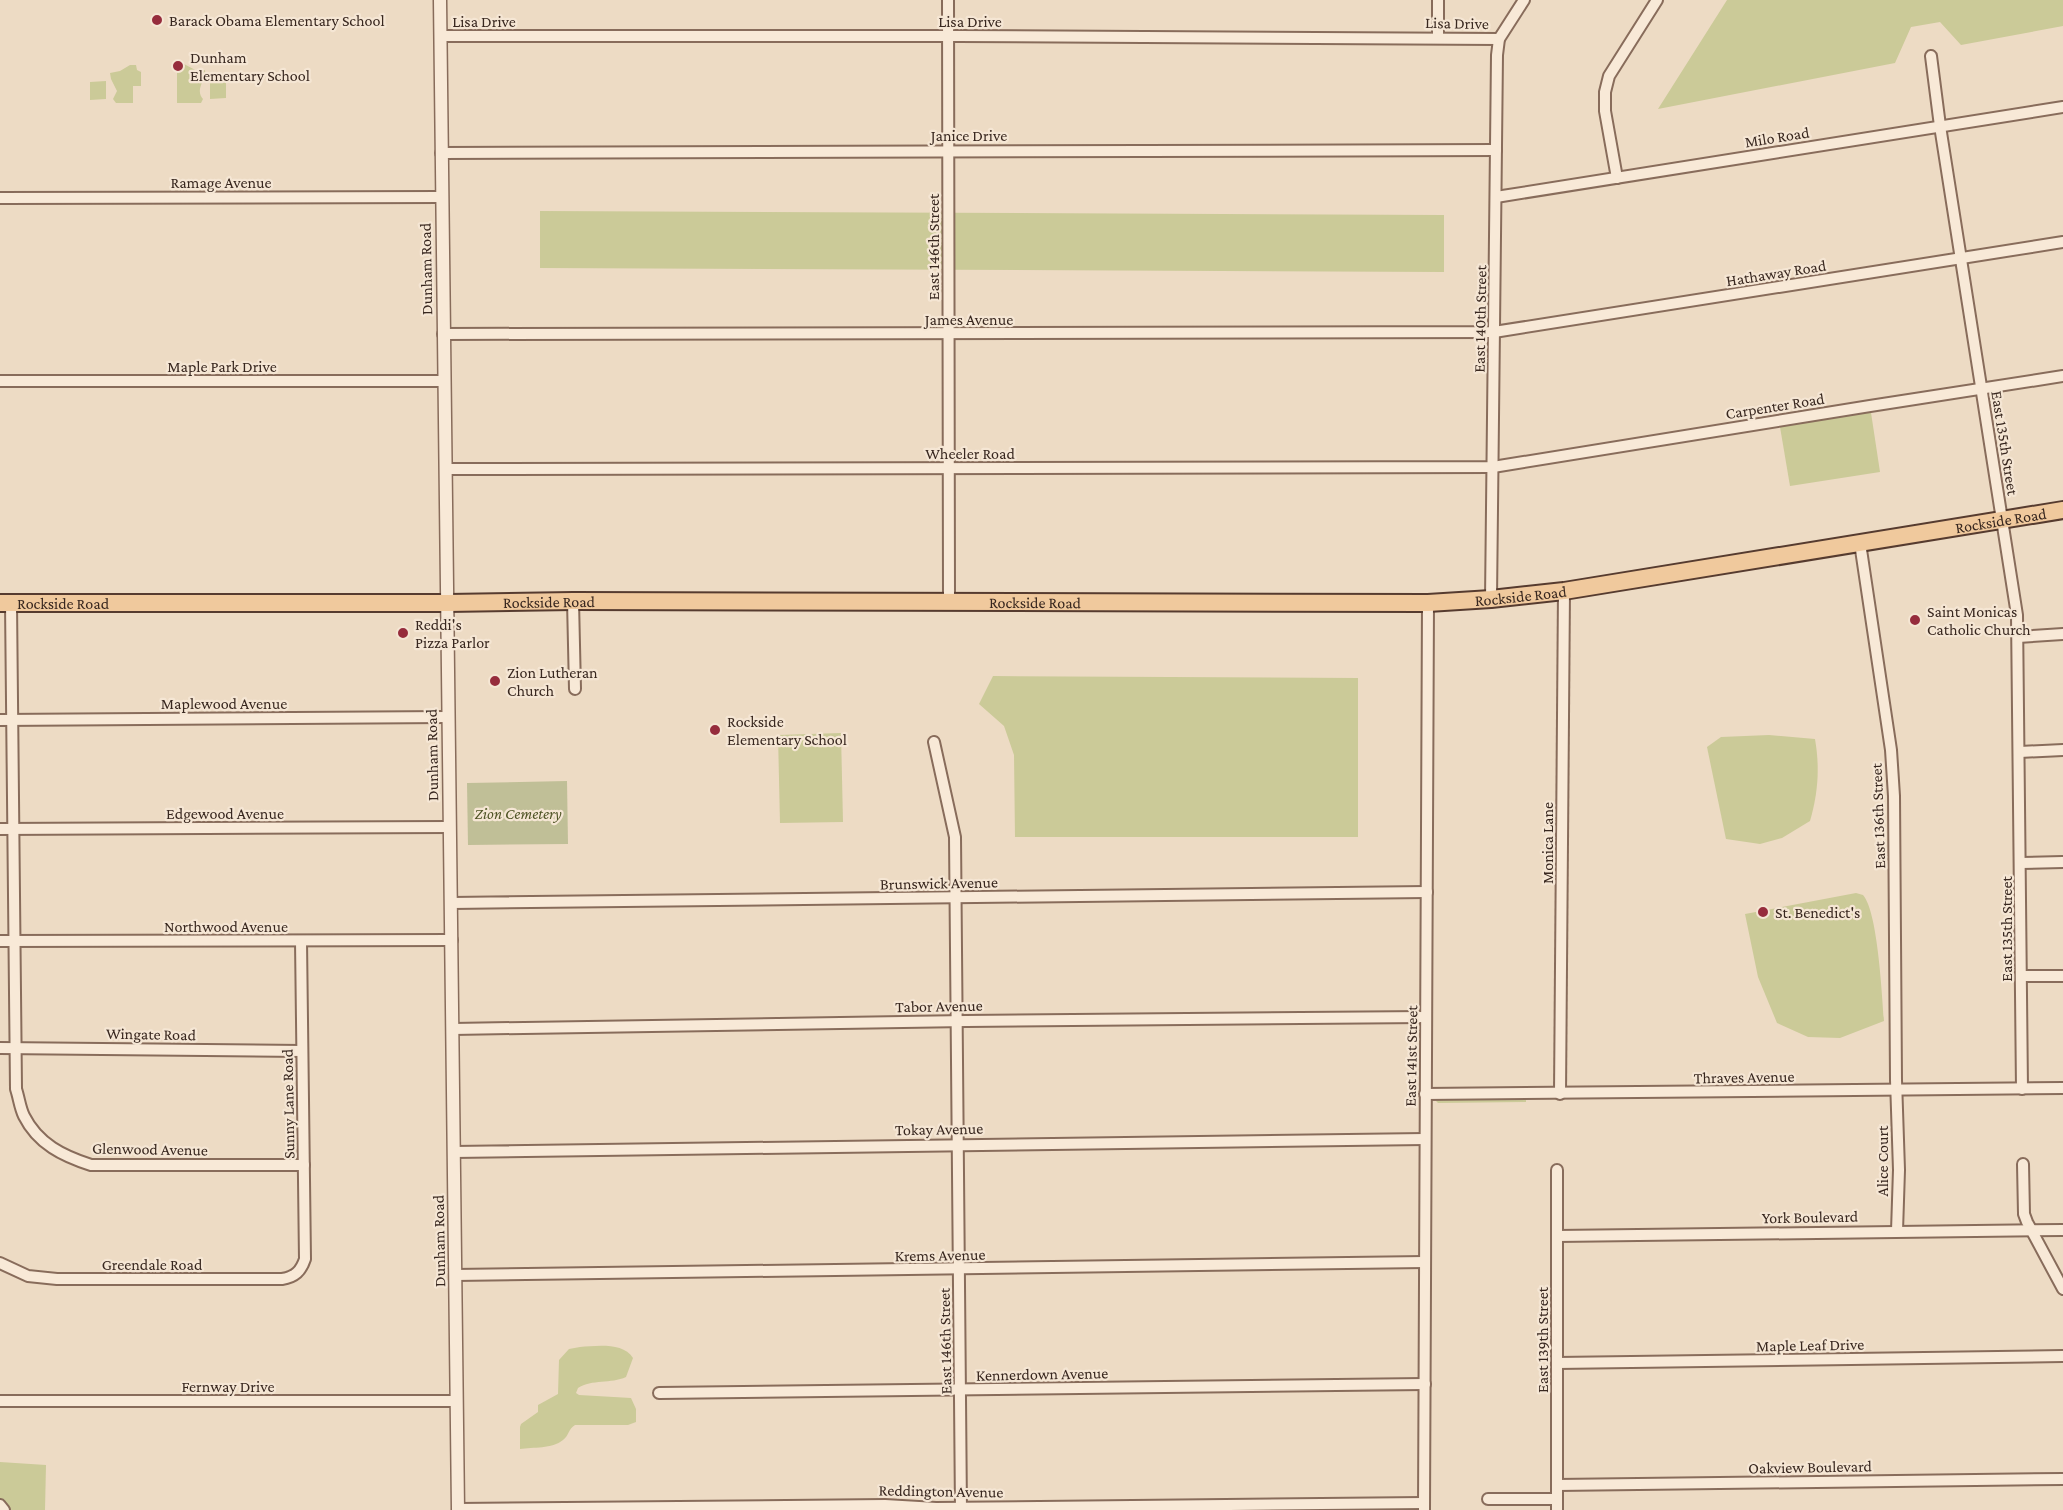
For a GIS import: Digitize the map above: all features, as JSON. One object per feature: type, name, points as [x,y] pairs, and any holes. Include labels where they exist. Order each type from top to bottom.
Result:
[{"type":"main road","name":"Rockside Road","points":[[6,603],[949,601],[1428,603],[1564,591],[2063,510]]},
{"type":"street","name":"Dunham Road","points":[[440,0],[458,1510]]},
{"type":"street","name":"East 146th Street","points":[[948,0],[949,601]]},
{"type":"street","points":[[1438,0],[1438,38]]},
{"type":"street","points":[[1500,39],[1524,0]]},
{"type":"street","points":[[1617,178],[1605,111],[1605,92],[1609,76],[1657,0]]},
{"type":"street","name":"Lisa Drive","points":[[441,36],[1500,39]]},
{"type":"street","name":"East 140th Street","points":[[1491,599],[1496,66],[1500,39]]},
{"type":"street","name":"East 135th Street","points":[[1931,56],[2001,519],[2014,588],[2018,637],[2020,752],[2022,1089]]},
{"type":"street","name":"Milo Road","points":[[1496,197],[2063,107]]},
{"type":"street","name":"Janice Drive","points":[[441,153],[1496,150]]},
{"type":"street","name":"Ramage Avenue","points":[[0,198],[441,197]]},
{"type":"street","name":"Hathaway Road","points":[[1494,332],[2063,242]]},
{"type":"street","name":"James Avenue","points":[[443,334],[1494,332]]},
{"type":"street","name":"Carpenter Road","points":[[1493,467],[2063,376]]},
{"type":"street","name":"Maple Park Drive","points":[[0,381],[444,381]]},
{"type":"street","name":"Wheeler Road","points":[[446,469],[1493,467]]},
{"type":"street","name":"East 136th Street","points":[[1860,543],[1891,750],[1896,1090]]},
{"type":"street","name":"Monica Lane","points":[[1560,1094],[1564,591]]},
{"type":"street","points":[[573,601],[575,688]]},
{"type":"street","name":"Glenwood Avenue","points":[[6,603],[13,720],[16,1089],[23,1115],[34,1131],[49,1146],[65,1156],[91,1165],[304,1165]]},
{"type":"street","name":"East 141st Street","points":[[1424,1507],[1428,603]]},
{"type":"street","points":[[2018,637],[2063,634]]},
{"type":"street","name":"Maplewood Avenue","points":[[0,720],[448,717]]},
{"type":"street","name":"East 146th Street","points":[[934,742],[955,837],[961,1509]]},
{"type":"street","points":[[2020,752],[2063,750]]},
{"type":"street","name":"Edgewood Avenue","points":[[0,829],[450,826]]},
{"type":"street","points":[[2021,863],[2063,862]]},
{"type":"street","name":"Brunswick Avenue","points":[[452,903],[1426,892]]},
{"type":"street","name":"Northwood Avenue","points":[[0,941],[452,940]]},
{"type":"street","name":"Sunny Lane Road","points":[[301,941],[305,1259],[303,1266]]},
{"type":"street","points":[[2022,976],[2063,976]]},
{"type":"street","name":"Tabor Avenue","points":[[453,1029],[1426,1017]]},
{"type":"street","name":"Wingate Road","points":[[0,1048],[303,1051]]},
{"type":"street","name":"Thraves Avenue","points":[[1425,1094],[2063,1088]]},
{"type":"street","name":"Alice Court","points":[[1896,1090],[1899,1170],[1897,1231]]},
{"type":"street","name":"Tokay Avenue","points":[[454,1152],[1425,1139]]},
{"type":"street","points":[[2023,1164],[2024,1214],[2030,1230],[2063,1289]]},
{"type":"street","name":"East 139th Street","points":[[1557,1170],[1557,1504]]},
{"type":"street","name":"York Boulevard","points":[[1557,1236],[2063,1230]]},
{"type":"street","name":"Krems Avenue","points":[[455,1275],[1425,1262]]},
{"type":"street","name":"Greendale Road","points":[[0,1263],[28,1276],[57,1279],[282,1279],[296,1275],[303,1266]]},
{"type":"street","name":"Maple Leaf Drive","points":[[1557,1364],[2063,1356]]},
{"type":"street","name":"Kennerdown Avenue","points":[[660,1393],[1425,1384]]},
{"type":"street","name":"Fernway Drive","points":[[0,1401],[457,1401]]},
{"type":"street","name":"Oakview Boulevard","points":[[1557,1485],[2063,1479]]},
{"type":"street","points":[[1488,1499],[1557,1504]]},
{"type":"street","points":[[0,1505],[4,1510]]},
{"type":"street","name":"Reddington Avenue","points":[[458,1510],[877,1505],[961,1509],[1424,1507]]},
{"type":"shaded area","points":[[1727,0],[2063,0],[2063,26],[1961,45],[1940,22],[1911,27],[1895,63],[1658,109]]},
{"type":"shaded area","points":[[184,64],[199,72],[205,70],[200,89],[203,99],[201,103],[177,103],[177,65]]},
{"type":"shaded area","points":[[130,65],[136,65],[137,70],[141,72],[141,86],[133,86],[133,103],[116,103],[113,99],[117,91],[110,73],[120,71]]},
{"type":"shaded area","points":[[106,81],[106,99],[90,100],[90,82]]},
{"type":"shaded area","points":[[210,81],[226,81],[226,98],[210,99]]},
{"type":"shaded area","points":[[540,211],[1444,215],[1444,272],[540,268]]},
{"type":"shaded area","points":[[1870,406],[1880,472],[1790,486],[1779,421]]},
{"type":"shaded area","points":[[993,676],[1358,678],[1358,837],[1015,837],[1014,755],[1004,726],[979,704]]},
{"type":"shaded area","points":[[841,733],[843,822],[780,823],[778,735]]},
{"type":"shaded area","points":[[1769,735],[1815,739],[1817,780],[1810,821],[1782,838],[1760,844],[1726,839],[1707,747],[1721,737]]},
{"type":"shaded area","points":[[1856,893],[1863,895],[1868,904],[1876,936],[1884,1021],[1840,1038],[1808,1037],[1777,1023],[1758,977],[1745,914]]},
{"type":"shaded area","points":[[1441,1099],[1526,1099],[1526,1102],[1438,1103],[1436,1101]]},
{"type":"shaded area","points":[[616,1347],[623,1349],[633,1358],[626,1377],[583,1385],[576,1393],[631,1398],[636,1409],[636,1422],[628,1425],[575,1425],[559,1443],[520,1449],[521,1424],[538,1412],[538,1405],[558,1394],[559,1360],[569,1349]]},
{"type":"shaded area","points":[[0,1462],[46,1465],[45,1510],[0,1510]]},
{"type":"green space","name":"Zion Cemetery","points":[[567,781],[568,844],[468,845],[467,783]]},
{"type":"place","name":"Barack Obama Elementary School","points":[[157,20]]},
{"type":"place","name":"Dunham Elementary School","points":[[178,66]]},
{"type":"place","name":"Saint Monicas Catholic Church","points":[[1915,620]]},
{"type":"place","name":"Reddi's Pizza Parlor","points":[[403,633]]},
{"type":"place","name":"Zion Lutheran Church","points":[[495,681]]},
{"type":"place","name":"Rockside Elementary School","points":[[715,730]]},
{"type":"place","name":"St. Benedict's","points":[[1763,912]]}]
